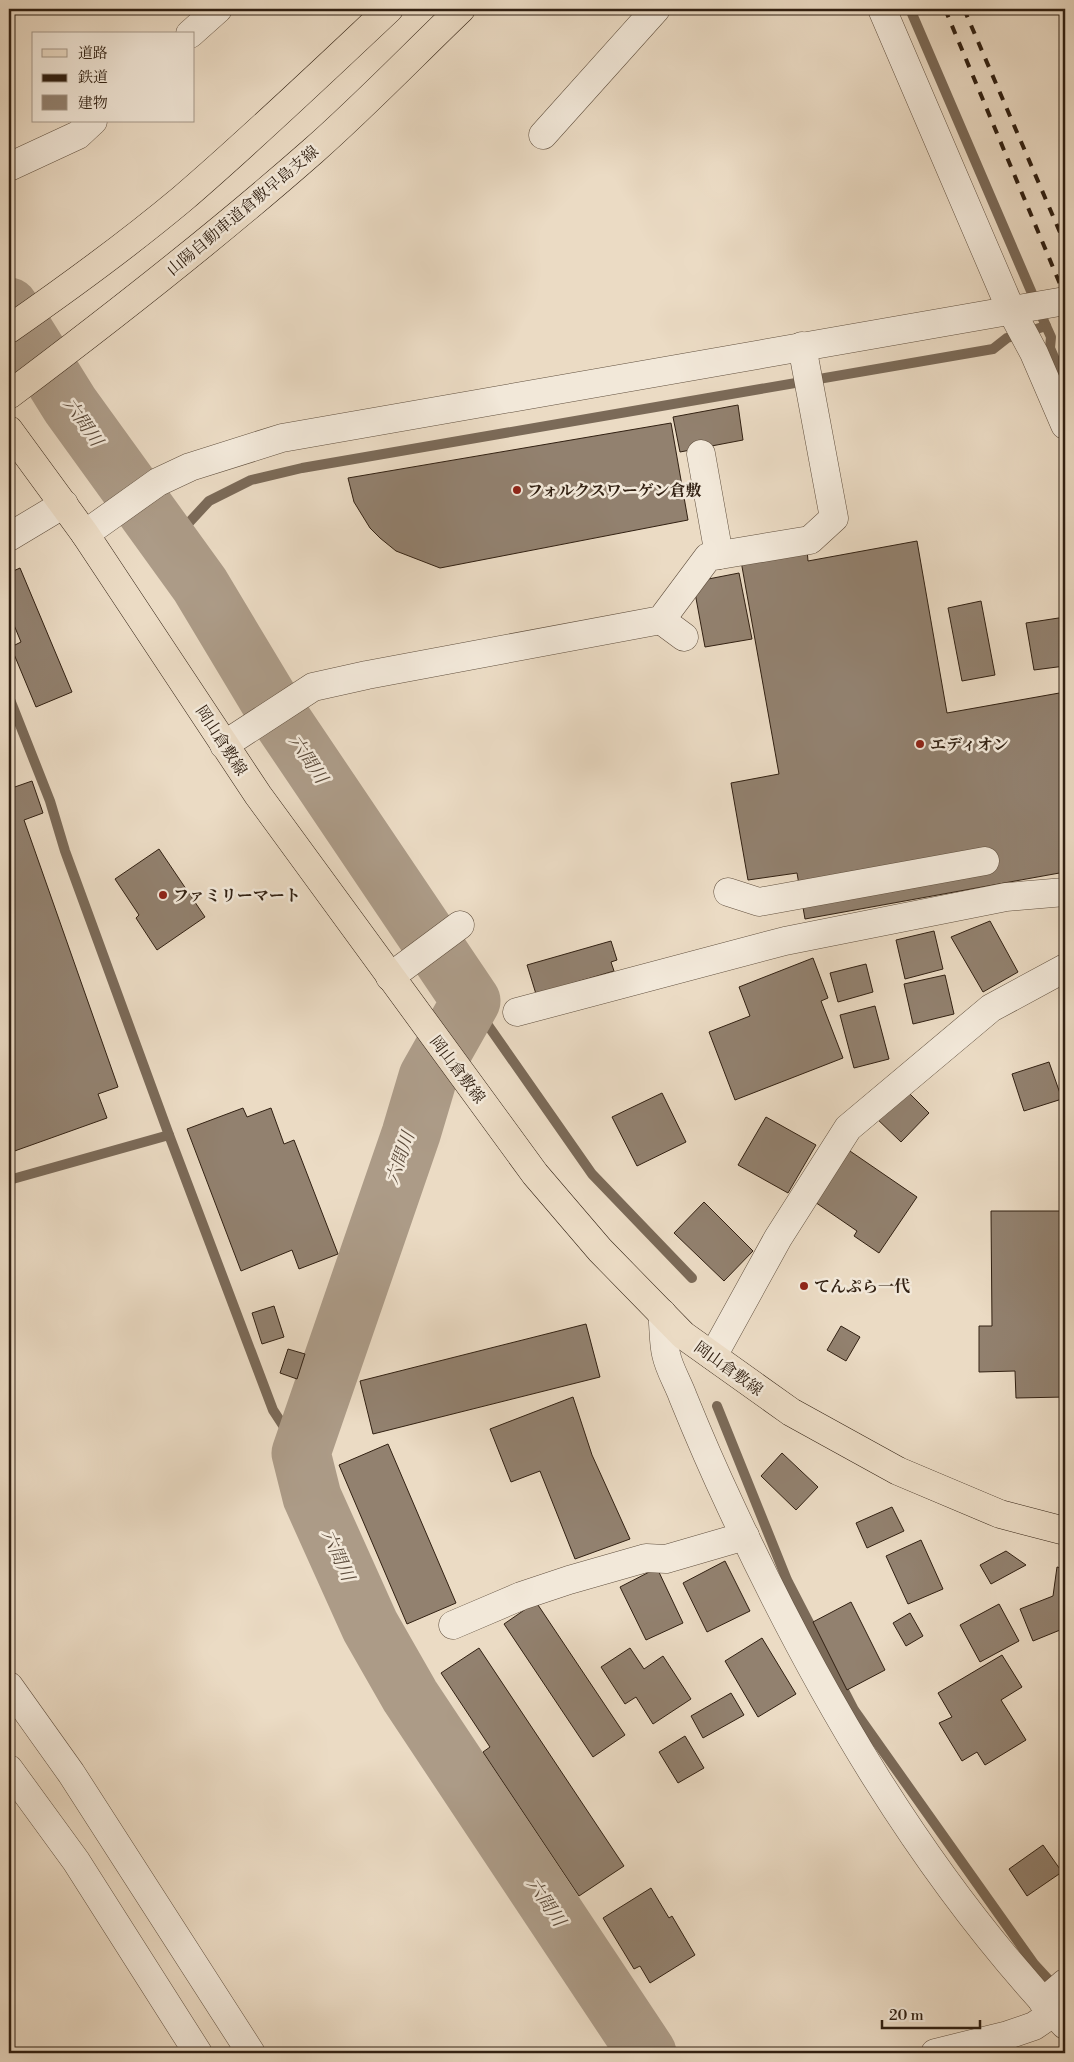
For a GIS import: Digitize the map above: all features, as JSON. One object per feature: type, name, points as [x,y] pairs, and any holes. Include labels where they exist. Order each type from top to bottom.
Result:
[{"type":"main road","points":[[9,329],[70,286],[181,200],[288,104],[389,9]]},
{"type":"main road","name":"山陽自動車道倉敷早島支線","points":[[9,395],[96,330],[199,247],[314,150],[460,9]]},
{"type":"main road","name":"岡山倉敷線","points":[[9,430],[64,504],[95,527],[224,744],[258,796],[400,970],[424,1024],[535,1174],[600,1250],[683,1335],[791,1412],[898,1471],[1000,1514],[1065,1531]]},
{"type":"street","points":[[192,32],[218,9]]},
{"type":"street","points":[[543,135],[656,9]]},
{"type":"street","points":[[882,9],[1033,315],[1065,425]]},
{"type":"street","points":[[9,168],[78,135],[92,122]]},
{"type":"street","points":[[95,527],[158,482],[190,467],[282,438],[802,346],[1033,315]]},
{"type":"street","points":[[224,744],[313,687],[367,675],[661,620],[708,557],[810,540],[834,518],[802,346]]},
{"type":"street","points":[[700,454],[719,555]]},
{"type":"street","points":[[9,537],[64,504]]},
{"type":"street","points":[[661,620],[684,638]]},
{"type":"street","points":[[728,892],[759,902],[985,861]]},
{"type":"street","points":[[517,1012],[785,941],[1006,897],[1065,892]]},
{"type":"street","points":[[400,970],[460,925]]},
{"type":"street","points":[[713,1356],[778,1238],[848,1128],[992,1008],[1065,968]]},
{"type":"street","points":[[662,1313],[666,1354],[704,1448],[745,1536],[842,1724],[882,1787],[980,1928],[1057,2000],[1034,2026],[1008,2035],[934,2053]]},
{"type":"street","points":[[453,1625],[521,1596],[569,1580],[646,1558],[666,1559],[745,1536]]},
{"type":"street","points":[[9,1686],[71,1773],[251,2053]]},
{"type":"street","points":[[9,1769],[76,1861],[198,2053]]},
{"type":"building","points":[[738,405],[743,440],[680,452],[673,417]]},
{"type":"building","name":"フォルクスワーゲン倉敷","points":[[671,423],[688,520],[440,568],[396,551],[380,538],[370,528],[354,502],[348,478]]},
{"type":"building","name":"エディオン","points":[[917,541],[947,713],[1065,692],[1065,872],[805,919],[797,873],[748,880],[731,783],[779,774],[741,561],[807,549],[808,561]]},
{"type":"building","points":[[20,568],[72,692],[36,707],[11,647],[21,642],[9,613],[9,573]]},
{"type":"building","points":[[739,573],[752,639],[705,647],[693,582]]},
{"type":"building","points":[[981,601],[995,675],[962,681],[948,608]]},
{"type":"building","points":[[1065,617],[1065,666],[1034,670],[1026,623]]},
{"type":"building","points":[[32,781],[43,813],[24,820],[118,1087],[98,1094],[107,1118],[9,1153],[9,789]]},
{"type":"building","points":[[159,849],[205,917],[157,950],[136,918],[139,915],[115,879]]},
{"type":"building","points":[[990,921],[1018,972],[983,992],[951,937]]},
{"type":"building","points":[[934,931],[943,969],[905,979],[896,940]]},
{"type":"building","points":[[611,941],[617,960],[611,962],[614,971],[536,994],[527,965]]},
{"type":"building","points":[[813,958],[828,998],[821,1001],[843,1058],[735,1100],[709,1032],[750,1016],[739,987]]},
{"type":"building","points":[[866,964],[873,992],[838,1002],[830,973]]},
{"type":"building","points":[[945,975],[954,1014],[913,1024],[904,984]]},
{"type":"building","points":[[875,1006],[889,1059],[854,1068],[840,1015]]},
{"type":"building","points":[[1049,1062],[1062,1099],[1024,1111],[1012,1074]]},
{"type":"building","points":[[902,1086],[929,1113],[901,1142],[873,1115]]},
{"type":"building","points":[[662,1093],[686,1142],[637,1166],[612,1117]]},
{"type":"building","points":[[243,1108],[247,1117],[271,1108],[284,1144],[294,1140],[338,1254],[299,1269],[292,1250],[241,1271],[187,1129]]},
{"type":"building","points":[[766,1117],[816,1145],[788,1193],[738,1165]]},
{"type":"building","points":[[847,1149],[917,1197],[879,1253],[854,1236],[857,1231],[812,1200]]},
{"type":"building","points":[[704,1202],[753,1251],[724,1281],[674,1233]]},
{"type":"building","points":[[991,1211],[1065,1211],[1065,1397],[1016,1398],[1015,1371],[979,1372],[979,1326],[992,1326]]},
{"type":"building","points":[[274,1306],[284,1337],[262,1344],[252,1313]]},
{"type":"building","points":[[586,1324],[600,1377],[373,1434],[360,1381]]},
{"type":"building","points":[[841,1326],[860,1337],[846,1361],[827,1350]]},
{"type":"building","points":[[288,1349],[305,1354],[297,1379],[280,1373]]},
{"type":"building","points":[[573,1397],[592,1455],[630,1539],[575,1559],[540,1471],[511,1482],[490,1429]]},
{"type":"building","points":[[388,1444],[456,1603],[407,1624],[339,1465]]},
{"type":"building","points":[[782,1453],[818,1487],[796,1510],[761,1476]]},
{"type":"building","points":[[892,1507],[904,1531],[867,1548],[856,1523]]},
{"type":"building","points":[[921,1540],[943,1589],[908,1604],[886,1556]]},
{"type":"building","points":[[1006,1551],[1026,1565],[991,1584],[980,1565]]},
{"type":"building","points":[[725,1561],[750,1611],[707,1632],[683,1583]]},
{"type":"building","points":[[1057,1567],[1065,1569],[1065,1628],[1033,1641],[1020,1609],[1053,1596]]},
{"type":"building","points":[[657,1568],[683,1623],[646,1640],[620,1587]]},
{"type":"building","points":[[536,1602],[625,1735],[593,1757],[504,1624]]},
{"type":"building","points":[[851,1602],[885,1670],[847,1690],[813,1622]]},
{"type":"building","points":[[999,1604],[1019,1641],[980,1662],[960,1625]]},
{"type":"building","points":[[910,1613],[923,1636],[906,1646],[893,1623]]},
{"type":"building","points":[[762,1638],[796,1694],[758,1717],[725,1661]]},
{"type":"building","points":[[479,1648],[624,1866],[579,1896],[483,1752],[490,1747],[441,1673]]},
{"type":"building","points":[[630,1648],[644,1669],[663,1656],[691,1699],[653,1724],[636,1697],[625,1704],[601,1667]]},
{"type":"building","points":[[1002,1655],[1022,1687],[1001,1700],[1026,1740],[985,1765],[977,1752],[962,1761],[939,1723],[952,1717],[938,1693]]},
{"type":"building","points":[[731,1693],[744,1715],[703,1738],[691,1716]]},
{"type":"building","points":[[685,1736],[704,1768],[678,1783],[659,1752]]},
{"type":"building","points":[[1043,1845],[1062,1872],[1027,1896],[1009,1869]]},
{"type":"building","points":[[651,1888],[669,1918],[672,1916],[695,1955],[650,1983],[640,1966],[634,1969],[603,1918]]},
{"type":"waterway","points":[[910,9],[1051,337],[1050,348],[1065,383]]},
{"type":"waterway","name":"六間川","points":[[9,307],[70,405],[200,585],[275,710],[471,1001],[428,1077],[411,1134],[301,1453],[312,1497],[370,1626],[410,1696],[647,2053]]},
{"type":"waterway","points":[[170,543],[209,501],[251,480],[302,468],[993,349],[1007,338],[1046,326]]},
{"type":"waterway","points":[[9,697],[50,801],[65,851],[169,1135],[273,1410],[301,1453]]},
{"type":"waterway","points":[[471,1001],[592,1174],[692,1278]]},
{"type":"waterway","points":[[9,1180],[169,1135]]},
{"type":"waterway","points":[[717,1406],[787,1580],[854,1710],[1034,1964],[1057,1989]]},
{"type":"railway","points":[[945,9],[1065,296]]},
{"type":"railway","points":[[964,9],[1065,244]]},
{"type":"place","name":"フォルクスワーゲン倉敷","points":[[517,490]]},
{"type":"place","name":"エディオン","points":[[920,744]]},
{"type":"place","name":"ファミリーマート","points":[[163,895]]},
{"type":"place","name":"てんぷら一代","points":[[804,1286]]}]
